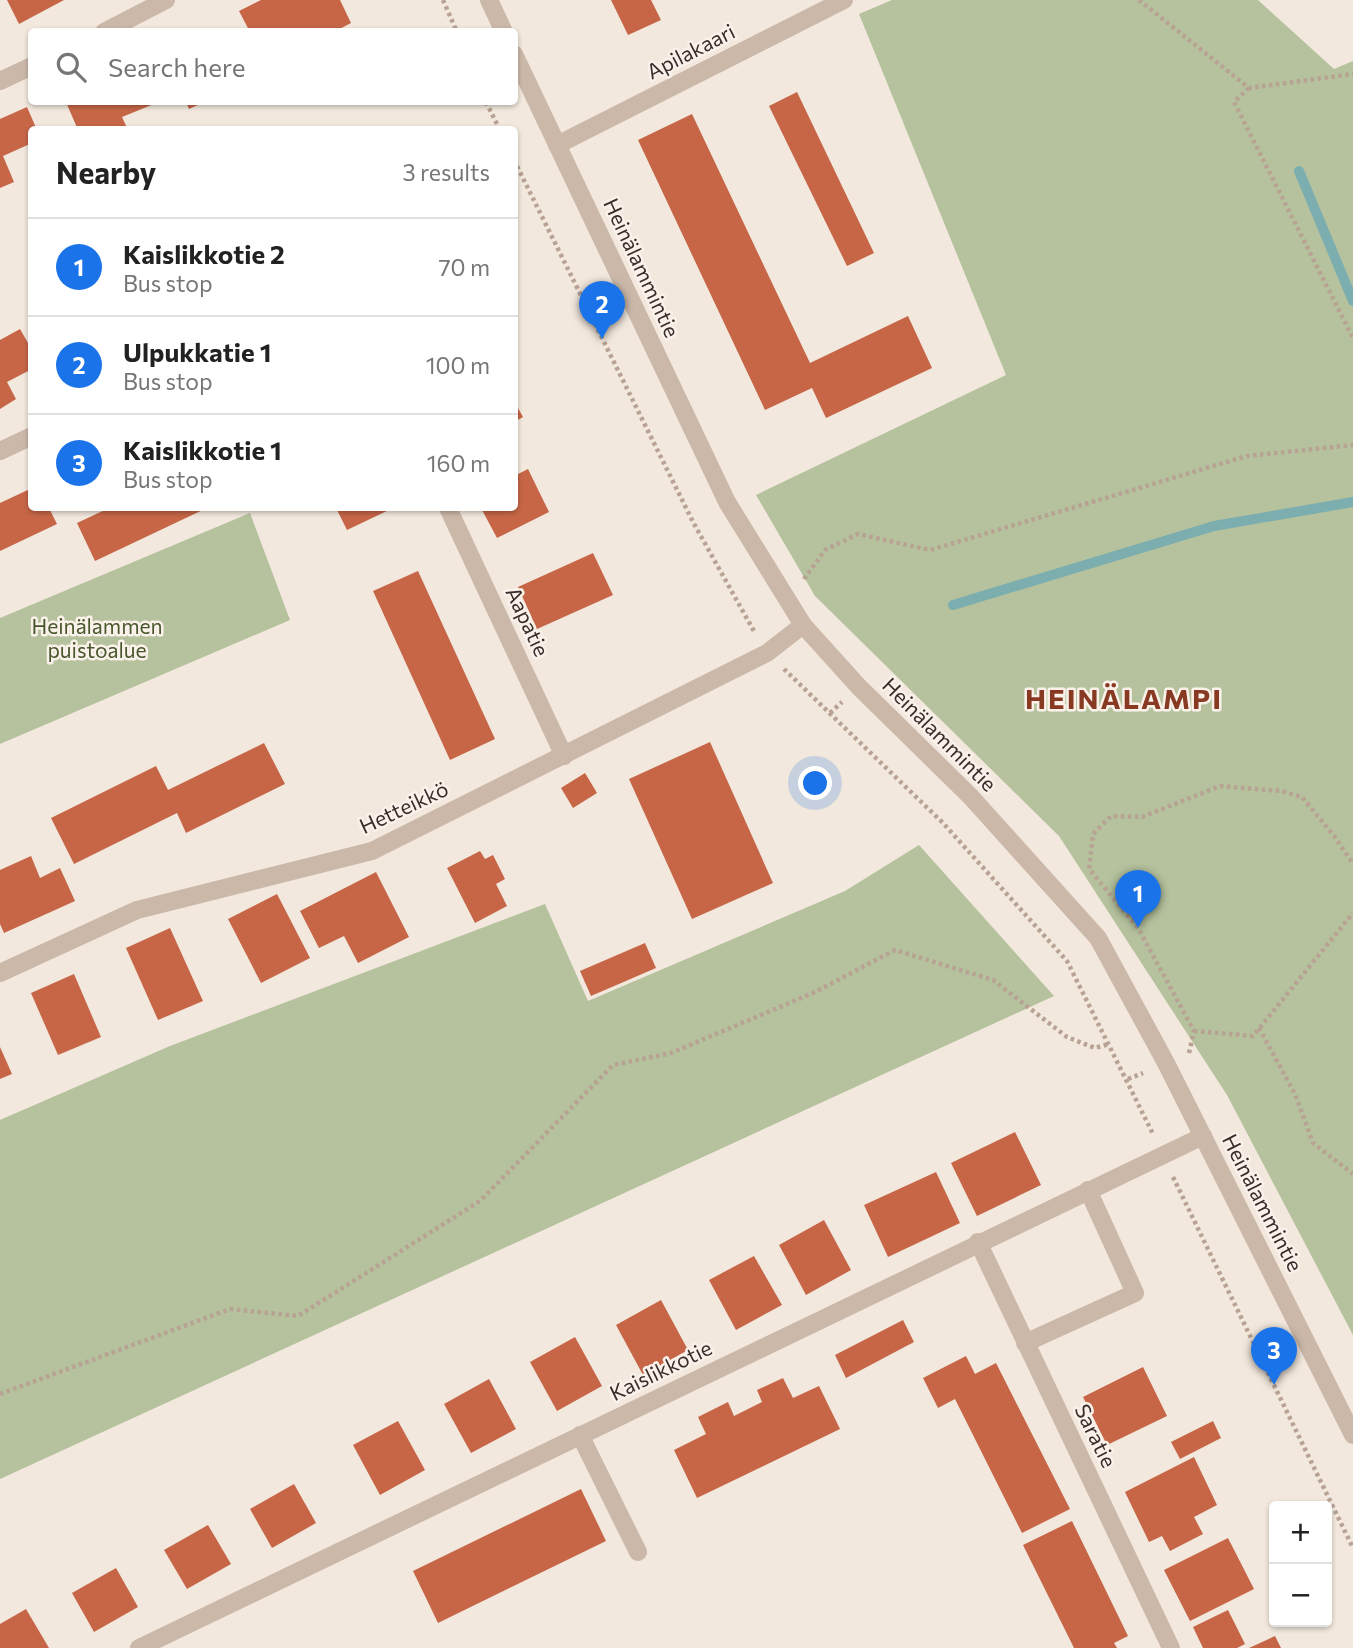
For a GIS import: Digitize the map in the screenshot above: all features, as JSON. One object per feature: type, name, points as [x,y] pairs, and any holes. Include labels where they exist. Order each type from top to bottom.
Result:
[{"type":"street","points":[[112,28],[166,0]]},
{"type":"street","points":[[489,0],[502,28]]},
{"type":"street","name":"Apilakaari","points":[[557,145],[844,0]]},
{"type":"street","name":"Heinälammintie","points":[[518,62],[727,502],[803,625],[859,687],[971,797],[1098,938],[1203,1136],[1353,1435]]},
{"type":"street","points":[[0,81],[28,68]]},
{"type":"street","points":[[0,451],[28,438]]},
{"type":"street","name":"Aapatie","points":[[449,511],[564,756]]},
{"type":"street","name":"Hetteikkö","points":[[0,973],[137,910],[372,850],[767,653],[803,625]]},
{"type":"street","name":"Kaislikkotie","points":[[147,1646],[978,1242],[1203,1136]]},
{"type":"street","points":[[1025,1343],[1135,1293],[1088,1190]]},
{"type":"street","name":"Saratie","points":[[978,1242],[1171,1648]]},
{"type":"street","points":[[580,1435],[638,1552]]},
{"type":"path","points":[[443,0],[455,28]]},
{"type":"path","points":[[1139,0],[1249,88]]},
{"type":"path","points":[[1353,74],[1249,88],[1234,103],[1353,338]]},
{"type":"path","points":[[488,105],[498,126]]},
{"type":"path","points":[[518,168],[693,523],[767,653],[943,822],[1067,961],[1353,1548]]},
{"type":"path","points":[[788,602],[825,551],[858,534],[930,550],[1247,456],[1353,445]]},
{"type":"path","points":[[1089,869],[1093,834],[1111,817],[1142,817],[1220,786],[1281,791],[1302,797],[1353,863]]},
{"type":"path","points":[[1194,1031],[1253,1036],[1353,913]]},
{"type":"path","points":[[0,1394],[230,1309],[298,1316],[480,1201],[613,1065],[671,1054],[813,993],[895,950],[993,980],[1067,1037],[1095,1048],[1109,1044]]},
{"type":"path","points":[[1259,1028],[1295,1094],[1313,1143],[1353,1174]]},
{"type":"green space","points":[[892,0],[1258,0],[1334,69],[1353,61],[1353,1335],[1227,1095],[1059,836],[815,596],[756,495],[1006,375],[859,14]]},
{"type":"green space","name":"Heinälammen puistoalue","points":[[250,513],[290,620],[0,744],[0,618]]},
{"type":"green space","points":[[919,845],[1054,996],[0,1479],[0,1120],[170,1046],[545,904],[588,1001],[845,891]]},
{"type":"building","points":[[7,0],[64,0],[19,24]]},
{"type":"building","points":[[261,0],[340,0],[351,23],[342,28],[248,28],[239,11]]},
{"type":"building","points":[[611,0],[651,0],[661,20],[628,35]]},
{"type":"building","points":[[797,92],[874,253],[847,266],[769,106]]},
{"type":"building","points":[[67,105],[152,105],[122,117],[126,126],[76,126]]},
{"type":"building","points":[[27,107],[35,126],[28,126],[28,145],[3,156],[14,182],[0,188],[0,119]]},
{"type":"building","points":[[692,114],[810,363],[908,316],[932,368],[826,418],[812,388],[765,410],[638,140]]},
{"type":"building","points":[[20,329],[28,343],[28,371],[7,382],[16,399],[0,409],[0,340]]},
{"type":"building","points":[[528,469],[549,512],[497,538],[483,511],[518,511],[518,474]]},
{"type":"building","points":[[28,490],[28,511],[50,511],[57,524],[0,551],[0,503]]},
{"type":"building","points":[[103,511],[201,511],[95,561],[77,523]]},
{"type":"building","points":[[338,511],[387,511],[347,530]]},
{"type":"building","points":[[593,553],[613,595],[537,629],[518,587]]},
{"type":"building","points":[[418,571],[495,739],[450,760],[373,591]]},
{"type":"building","points":[[710,742],[773,883],[692,919],[629,779]]},
{"type":"building","points":[[264,743],[285,784],[186,833],[177,813],[74,864],[51,818],[156,766],[168,790]]},
{"type":"building","points":[[585,773],[597,793],[573,808],[561,788]]},
{"type":"building","points":[[480,851],[485,859],[493,855],[505,879],[496,884],[507,906],[475,923],[447,868]]},
{"type":"building","points":[[31,856],[40,878],[60,868],[75,901],[4,933],[0,924],[0,870]]},
{"type":"building","points":[[376,872],[409,937],[358,963],[344,936],[319,948],[300,911]]},
{"type":"building","points":[[277,894],[310,958],[261,983],[228,919]]},
{"type":"building","points":[[170,928],[203,1001],[158,1020],[126,948]]},
{"type":"building","points":[[645,943],[656,968],[591,996],[580,971]]},
{"type":"building","points":[[74,974],[101,1037],[58,1055],[31,993]]},
{"type":"building","points":[[0,1047],[12,1074],[0,1079]]},
{"type":"building","points":[[1015,1132],[1041,1185],[977,1216],[951,1163]]},
{"type":"building","points":[[936,1172],[960,1223],[888,1257],[864,1205]]},
{"type":"building","points":[[824,1220],[851,1270],[806,1295],[779,1245]]},
{"type":"building","points":[[754,1256],[782,1305],[736,1330],[709,1280]]},
{"type":"building","points":[[661,1300],[688,1350],[643,1375],[616,1325]]},
{"type":"building","points":[[903,1320],[914,1342],[846,1378],[835,1355]]},
{"type":"building","points":[[575,1337],[602,1386],[557,1411],[530,1362]]},
{"type":"building","points":[[966,1356],[975,1374],[996,1363],[1070,1509],[1022,1533],[955,1399],[938,1408],[923,1378]]},
{"type":"building","points":[[1143,1367],[1167,1416],[1107,1445],[1083,1397]]},
{"type":"building","points":[[783,1378],[793,1398],[819,1386],[840,1429],[697,1498],[674,1450],[706,1434],[698,1417],[728,1402],[734,1416],[762,1402],[757,1390]]},
{"type":"building","points":[[489,1379],[516,1429],[471,1453],[444,1404]]},
{"type":"building","points":[[398,1421],[425,1470],[380,1495],[353,1445]]},
{"type":"building","points":[[1213,1421],[1221,1438],[1180,1459],[1171,1442]]},
{"type":"building","points":[[1194,1457],[1217,1505],[1194,1517],[1203,1534],[1170,1551],[1162,1536],[1149,1542],[1125,1492]]},
{"type":"building","points":[[294,1484],[316,1523],[272,1548],[250,1509]]},
{"type":"building","points":[[581,1489],[606,1541],[438,1623],[413,1571]]},
{"type":"building","points":[[1072,1521],[1128,1636],[1114,1643],[1117,1648],[1074,1648],[1023,1545]]},
{"type":"building","points":[[208,1525],[231,1564],[187,1589],[164,1550]]},
{"type":"building","points":[[1228,1538],[1254,1589],[1190,1621],[1164,1570]]},
{"type":"building","points":[[116,1568],[138,1607],[94,1632],[72,1593]]},
{"type":"building","points":[[26,1609],[49,1648],[0,1648],[0,1624]]},
{"type":"building","points":[[1228,1610],[1245,1644],[1237,1648],[1203,1648],[1193,1627]]},
{"type":"building","points":[[1275,1636],[1281,1648],[1249,1648]]},
{"type":"waterway","points":[[1299,171],[1353,301]]},
{"type":"waterway","points":[[953,605],[1214,526],[1353,502]]},
{"type":"place","name":"Ulpukkatie 1","points":[[602,339]]},
{"type":"place","name":"Kaislikkotie 2","points":[[1138,928]]},
{"type":"place","name":"Kaislikkotie 1","points":[[1274,1385]]},
{"type":"district","name":"HEINÄLAMPI","points":[[1124,699]]}]
